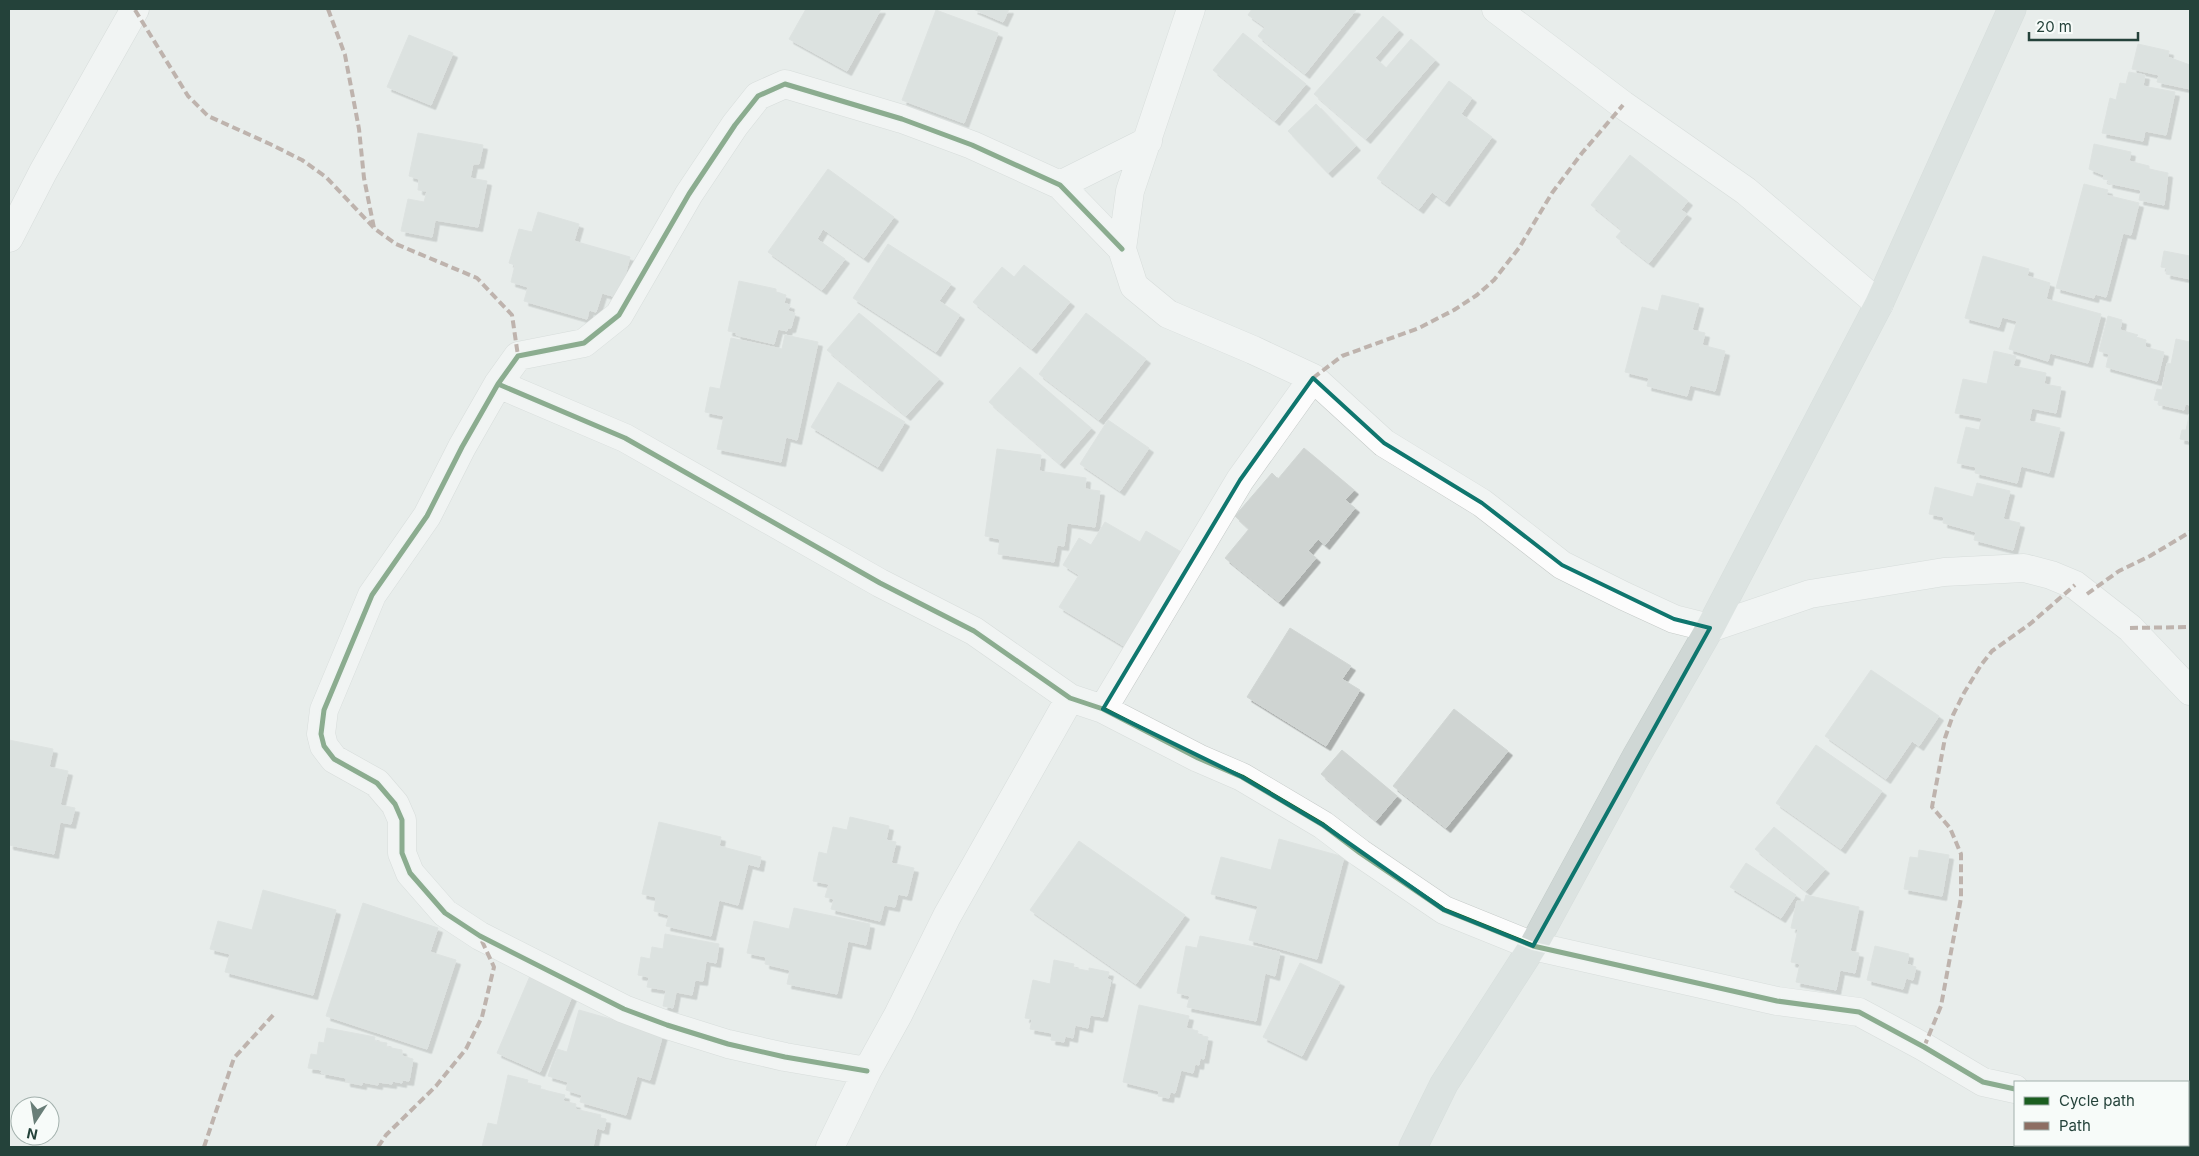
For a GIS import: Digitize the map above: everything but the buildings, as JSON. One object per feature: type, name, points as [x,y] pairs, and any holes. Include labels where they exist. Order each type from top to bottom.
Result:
[{"type":"main road","points":[[1413,1147],[1444,1084],[1533,946],[1637,755],[1710,628],[1879,304],[2012,9]]},
{"type":"street","points":[[9,238],[43,172],[135,9]]},
{"type":"street","points":[[1191,9],[1130,191],[1122,249],[1134,286],[1168,314],[1313,378],[1384,444],[1482,504],[1562,565],[1674,619],[1710,628],[1810,594],[1944,572],[2024,568],[2051,575],[2075,585],[2130,628],[2190,690]]},
{"type":"street","points":[[1496,9],[1623,105],[1746,191],[1879,304]]},
{"type":"street","points":[[867,1071],[785,1057],[728,1044],[624,1009],[480,936],[445,913],[405,865],[402,853],[402,820],[395,804],[377,784],[334,759],[324,746],[321,734],[324,710],[372,595],[427,516],[462,447],[498,384],[518,356],[584,343],[619,315],[689,194],[735,125],[758,96],[785,84],[902,119],[972,145],[1060,185],[1122,249]]},
{"type":"street","points":[[1060,185],[1148,141]]},
{"type":"street","points":[[1103,709],[1240,480],[1313,378]]},
{"type":"street","points":[[498,384],[625,438],[880,583],[974,631],[1070,698],[1103,709],[1198,758],[1242,777],[1323,825],[1360,853],[1444,910],[1533,946],[1778,1001],[1859,1012],[1983,1082],[2014,1089]]},
{"type":"street","points":[[830,1147],[867,1071],[898,1015],[948,916],[1070,698]]},
{"type":"highlighted area","points":[[1313,378],[1384,443],[1482,503],[1562,565],[1674,619],[1710,628],[1533,946],[1444,910],[1323,825],[1242,777],[1103,709],[1240,480]]},
{"type":"marked path","points":[[328,9],[345,55],[359,129],[364,178],[374,228]]},
{"type":"marked path","points":[[135,10],[188,96],[208,116],[302,160],[326,177],[375,229],[396,244],[477,278],[512,315],[518,356]]},
{"type":"marked path","points":[[1313,378],[1342,356],[1419,328],[1454,310],[1477,295],[1494,280],[1519,248],[1552,193],[1582,153],[1623,105]]},
{"type":"marked path","points":[[2087,594],[2119,571],[2150,556],[2190,532]]},
{"type":"marked path","points":[[1924,1047],[1941,1006],[1961,898],[1961,854],[1950,828],[1932,807],[1945,738],[1953,715],[1964,693],[1992,651],[2030,624],[2075,585]]},
{"type":"marked path","points":[[2130,628],[2190,627]]},
{"type":"marked path","points":[[378,1147],[386,1135],[436,1086],[466,1049],[482,1017],[494,967],[480,937]]},
{"type":"marked path","points":[[204,1147],[234,1058],[275,1013]]},
{"type":"cycle path","points":[[867,1071],[785,1057],[728,1044],[624,1009],[480,936],[445,913],[410,873],[402,853],[402,820],[395,804],[377,783],[334,759],[324,746],[321,734],[324,710],[372,595],[427,516],[462,447],[498,384],[518,356],[584,343],[619,315],[689,194],[735,125],[758,96],[785,84],[902,119],[972,145],[1060,185],[1122,249]]},
{"type":"cycle path","points":[[498,384],[625,438],[880,583],[974,631],[1070,698],[1103,709],[1198,758],[1242,777],[1323,825],[1360,853],[1444,910],[1533,946],[1777,1001],[1859,1012],[1983,1082],[2014,1089]]}]
